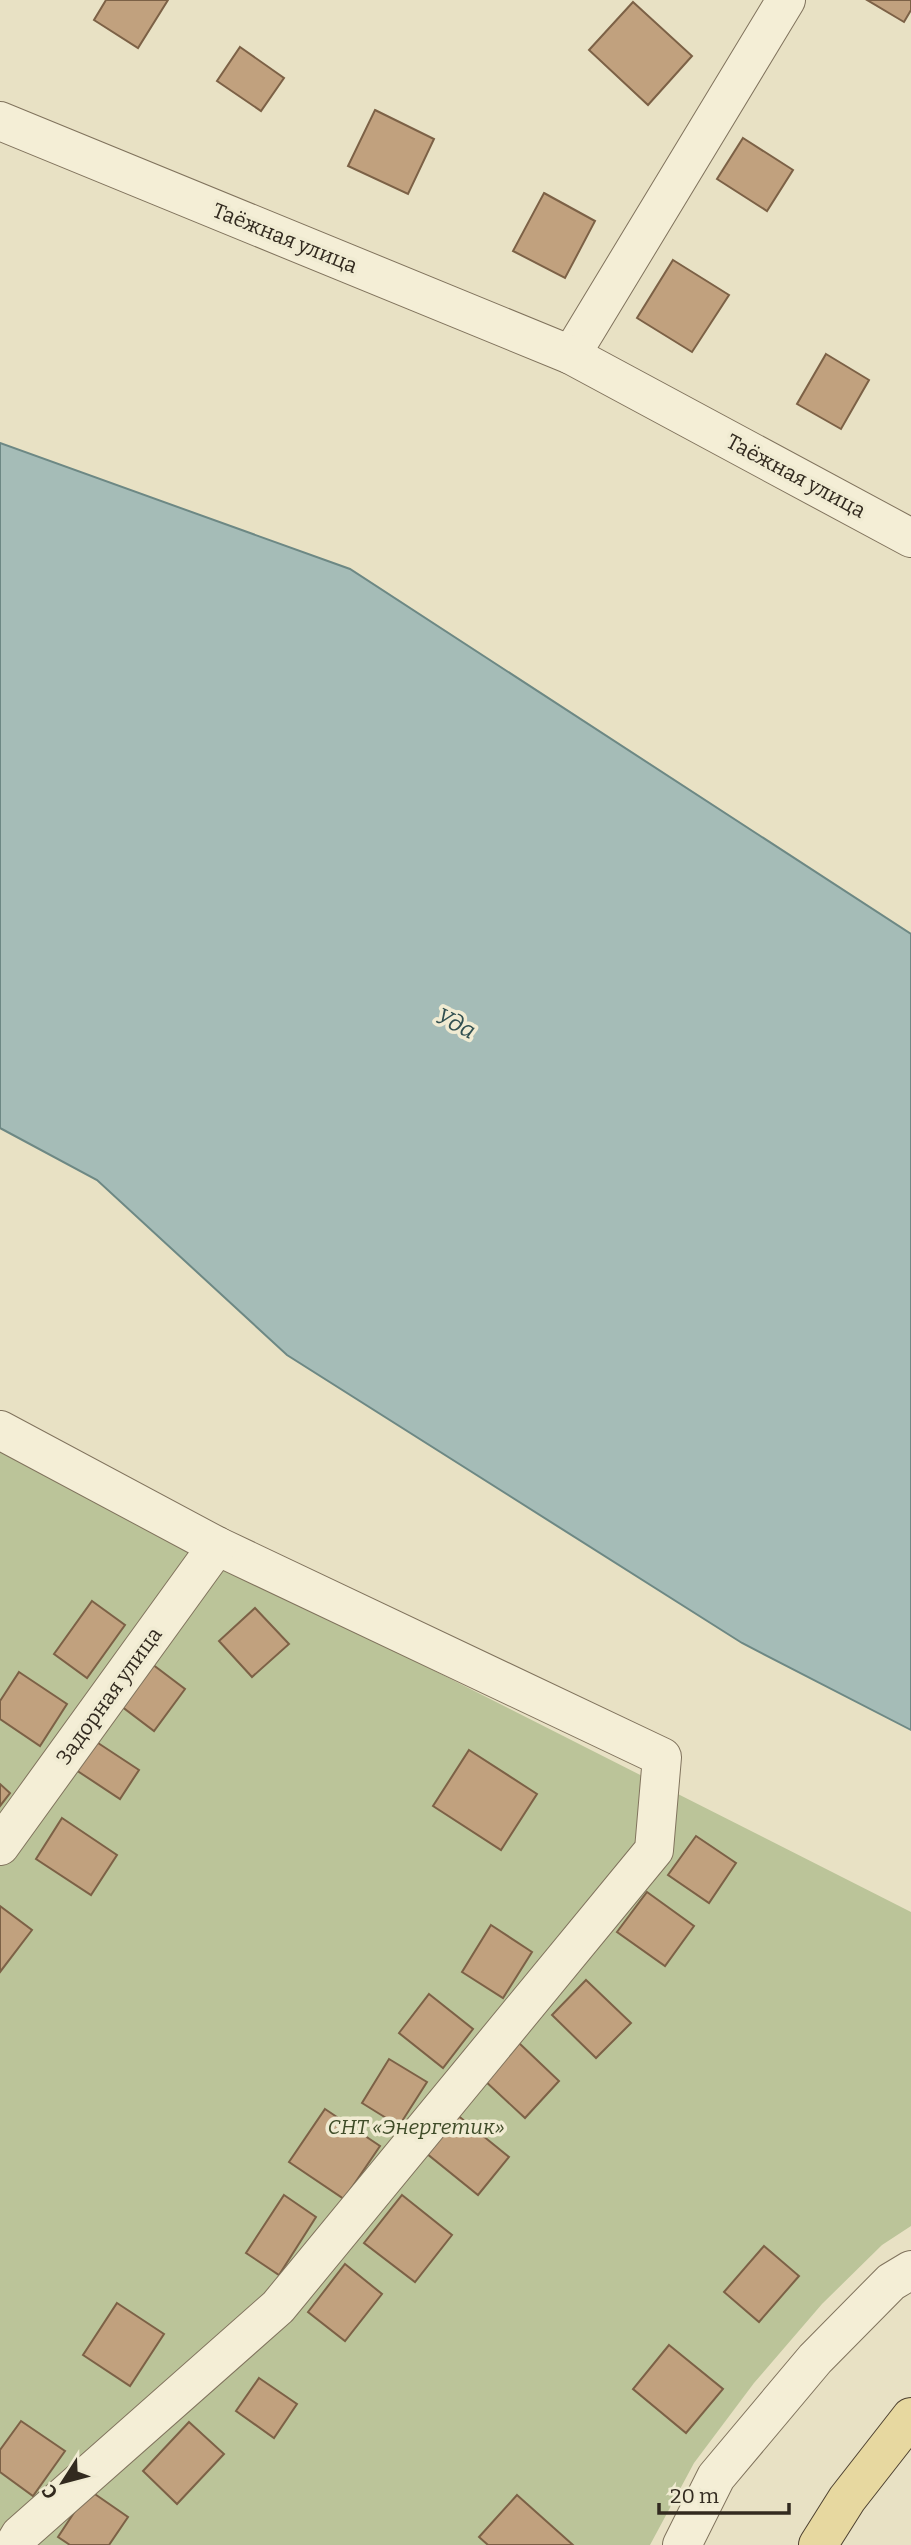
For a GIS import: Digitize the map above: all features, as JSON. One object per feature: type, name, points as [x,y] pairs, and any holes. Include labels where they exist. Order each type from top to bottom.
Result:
[{"type":"main road","points":[[818,2545],[847,2499],[911,2417]]},
{"type":"street","points":[[571,355],[786,0]]},
{"type":"street","name":"Таёжная улица","points":[[0,121],[571,355],[911,538]]},
{"type":"street","points":[[0,1430],[217,1546],[662,1757],[654,1850],[296,2286],[278,2307],[11,2534]]},
{"type":"street","name":"Задорная улица","points":[[0,1846],[217,1546]]},
{"type":"street","points":[[682,2545],[716,2477],[815,2359],[891,2282],[911,2270]]},
{"type":"green space","name":"СНТ «Энергетик»","points":[[0,1451],[911,1912],[911,2226],[882,2245],[822,2304],[754,2383],[694,2463],[650,2545],[0,2545]]},
{"type":"water","name":"Уда","points":[[0,443],[350,569],[911,934],[911,1730],[742,1643],[287,1355],[97,1180],[0,1128]]},
{"type":"building","points":[[106,0],[168,0],[138,48],[94,20]]},
{"type":"building","points":[[867,0],[911,0],[911,10],[904,22]]},
{"type":"building","points":[[633,2],[692,56],[648,105],[589,50]]},
{"type":"building","points":[[240,47],[284,78],[261,111],[217,81]]},
{"type":"building","points":[[375,110],[434,139],[408,194],[348,166]]},
{"type":"building","points":[[743,138],[793,170],[767,211],[717,179]]},
{"type":"building","points":[[544,193],[595,221],[565,278],[513,251]]},
{"type":"building","points":[[673,260],[729,295],[692,352],[637,318]]},
{"type":"building","points":[[826,354],[869,380],[841,429],[797,404]]},
{"type":"building","points":[[92,1601],[125,1625],[87,1678],[54,1654]]},
{"type":"building","points":[[255,1608],[289,1644],[252,1677],[219,1641]]},
{"type":"building","points":[[152,1664],[185,1689],[154,1731],[121,1706]]},
{"type":"building","points":[[19,1672],[67,1704],[40,1746],[0,1719],[0,1701]]},
{"type":"building","points":[[95,1741],[139,1770],[120,1799],[76,1770]]},
{"type":"building","points":[[469,1750],[537,1794],[501,1850],[433,1806]]},
{"type":"building","points":[[0,1784],[10,1793],[0,1806]]},
{"type":"building","points":[[62,1818],[117,1855],[91,1895],[36,1859]]},
{"type":"building","points":[[696,1836],[736,1863],[709,1903],[668,1875]]},
{"type":"building","points":[[647,1892],[694,1926],[665,1966],[617,1932]]},
{"type":"building","points":[[0,1906],[32,1930],[0,1972]]},
{"type":"building","points":[[491,1925],[532,1952],[503,1998],[462,1972]]},
{"type":"building","points":[[586,1980],[631,2023],[596,2058],[552,2015]]},
{"type":"building","points":[[429,1994],[473,2029],[443,2068],[399,2033]]},
{"type":"building","points":[[519,2043],[559,2081],[525,2118],[484,2080]]},
{"type":"building","points":[[389,2059],[427,2082],[399,2126],[362,2103]]},
{"type":"building","points":[[325,2109],[380,2146],[344,2199],[289,2162]]},
{"type":"building","points":[[456,2114],[509,2157],[478,2195],[426,2153]]},
{"type":"building","points":[[284,2195],[316,2217],[279,2275],[246,2253]]},
{"type":"building","points":[[402,2195],[452,2235],[415,2282],[364,2243]]},
{"type":"building","points":[[764,2246],[799,2276],[759,2322],[724,2292]]},
{"type":"building","points":[[345,2264],[382,2294],[345,2341],[308,2312]]},
{"type":"building","points":[[117,2303],[164,2334],[130,2386],[83,2355]]},
{"type":"building","points":[[669,2345],[723,2389],[686,2433],[633,2389]]},
{"type":"building","points":[[259,2378],[297,2404],[274,2438],[236,2411]]},
{"type":"building","points":[[21,2421],[65,2451],[33,2496],[0,2472],[0,2450]]},
{"type":"building","points":[[189,2422],[224,2454],[177,2504],[143,2471]]},
{"type":"building","points":[[89,2490],[128,2517],[109,2545],[70,2545],[58,2537]]},
{"type":"building","points":[[517,2495],[573,2545],[488,2545],[479,2537]]}]
